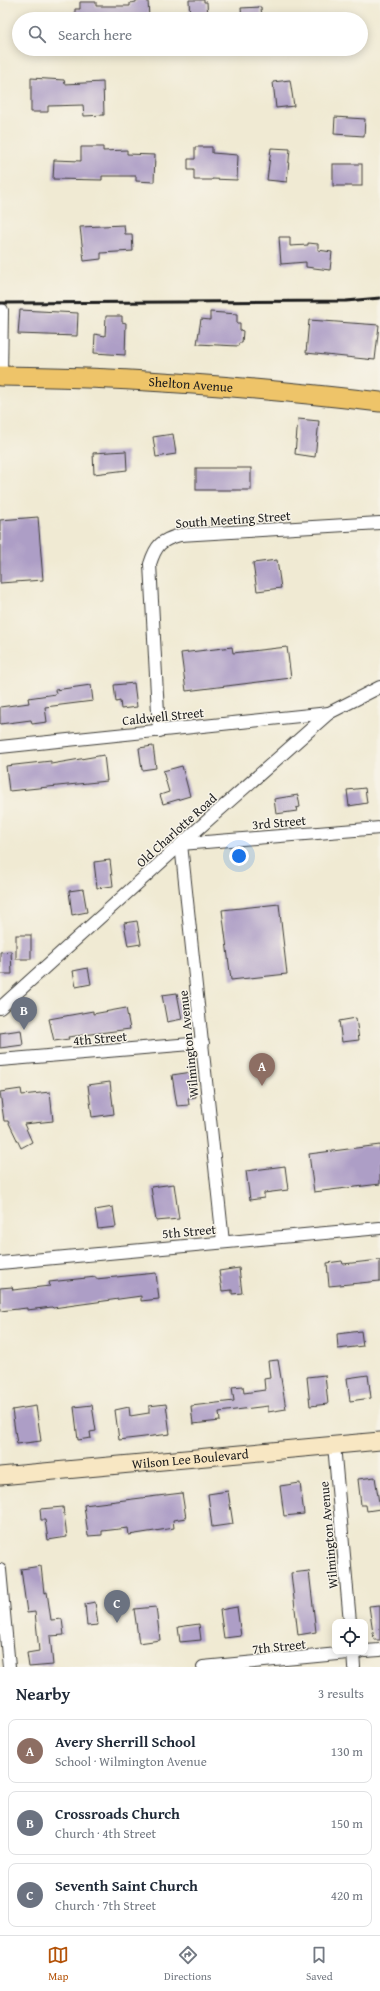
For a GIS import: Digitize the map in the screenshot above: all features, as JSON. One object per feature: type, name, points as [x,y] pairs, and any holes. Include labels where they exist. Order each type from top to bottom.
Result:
[{"type":"main road","name":"Shelton Avenue","points":[[1,376],[167,382],[302,393],[380,402]]},
{"type":"street","points":[[1,376],[2,310]]},
{"type":"street","name":"South Meeting Street","points":[[159,731],[150,564],[155,550],[165,539],[180,535],[380,523]]},
{"type":"street","name":"Old Charlotte Road","points":[[0,1008],[181,844],[329,713],[380,687]]},
{"type":"street","name":"Caldwell Street","points":[[0,747],[329,713]]},
{"type":"street","name":"3rd Street","points":[[181,844],[380,828]]},
{"type":"street","name":"Wilmington Avenue","points":[[181,844],[223,1242]]},
{"type":"street","name":"4th Street","points":[[0,1060],[203,1043]]},
{"type":"street","name":"5th Street","points":[[0,1263],[380,1228]]},
{"type":"street","name":"Wilson Lee Boulevard","points":[[0,1476],[380,1441]]},
{"type":"street","name":"Wilmington Avenue","points":[[334,1445],[350,1619]]},
{"type":"street","points":[[0,1570],[9,1667]]},
{"type":"street","name":"7th Street","points":[[368,1651],[380,1650]]},
{"type":"street","name":"7th Street","points":[[203,1667],[332,1654]]},
{"type":"street","points":[[354,1667],[356,1655]]},
{"type":"building","points":[[136,0],[148,0],[149,12],[75,12],[75,9],[80,9],[80,2],[96,2],[96,6],[130,6],[130,3],[136,2]]},
{"type":"building","points":[[189,0],[204,0],[204,2],[207,2],[208,12],[190,12]]},
{"type":"building","points":[[261,7],[261,12],[241,12],[241,8]]},
{"type":"building","points":[[31,78],[64,80],[65,84],[103,82],[104,115],[84,116],[83,105],[48,106],[48,112],[31,112]]},
{"type":"building","points":[[290,80],[294,106],[276,108],[273,82]]},
{"type":"building","points":[[335,117],[365,119],[364,136],[334,134]]},
{"type":"building","points":[[81,147],[103,147],[103,151],[127,150],[127,154],[155,155],[154,182],[136,181],[136,176],[102,176],[102,180],[53,179],[54,160],[81,161]]},
{"type":"building","points":[[195,147],[212,147],[212,153],[238,155],[237,180],[194,180],[194,170],[188,170],[188,159],[195,159]]},
{"type":"building","points":[[271,148],[290,149],[287,182],[267,180]]},
{"type":"building","points":[[333,164],[362,164],[362,186],[333,186]]},
{"type":"building","points":[[124,225],[125,234],[132,234],[133,251],[101,253],[101,259],[84,261],[80,227]]},
{"type":"building","points":[[279,237],[290,237],[290,246],[308,245],[308,243],[318,244],[318,250],[332,252],[330,270],[306,267],[306,262],[281,264]]},
{"type":"building","points":[[20,310],[78,313],[77,336],[18,334]]},
{"type":"building","points":[[210,312],[237,314],[237,323],[240,323],[240,330],[243,331],[242,343],[239,343],[238,346],[197,344],[201,319],[210,320]]},
{"type":"building","points":[[106,316],[122,316],[122,322],[126,323],[125,355],[94,353],[95,334],[105,336]]},
{"type":"building","points":[[309,320],[379,325],[375,360],[306,353]]},
{"type":"building","points":[[298,419],[319,421],[315,457],[295,454]]},
{"type":"building","points":[[173,434],[176,454],[156,457],[153,437]]},
{"type":"building","points":[[126,451],[127,470],[94,474],[93,453]]},
{"type":"building","points":[[196,468],[251,468],[251,490],[196,490]]},
{"type":"building","points":[[38,517],[43,580],[0,583],[0,520]]},
{"type":"building","points":[[277,560],[281,588],[257,591],[253,563]]},
{"type":"building","points":[[232,647],[233,653],[287,647],[291,678],[186,691],[181,653]]},
{"type":"building","points":[[134,683],[137,707],[121,709],[120,701],[116,702],[114,685]]},
{"type":"building","points":[[91,685],[93,701],[45,707],[47,722],[32,724],[31,720],[0,724],[0,707],[29,703],[28,698],[56,694],[55,690]]},
{"type":"building","points":[[153,746],[156,768],[142,770],[139,748]]},
{"type":"building","points":[[104,755],[107,781],[9,791],[6,766],[51,761],[51,764]]},
{"type":"building","points":[[182,766],[190,796],[163,804],[160,795],[169,792],[163,771]]},
{"type":"building","points":[[365,788],[367,803],[349,806],[347,790]]},
{"type":"building","points":[[298,795],[300,807],[296,808],[297,811],[276,814],[274,799]]},
{"type":"building","points":[[110,860],[113,886],[97,888],[94,862]]},
{"type":"building","points":[[83,889],[87,912],[72,915],[69,891]]},
{"type":"building","points":[[279,904],[287,974],[231,980],[222,910]]},
{"type":"building","points":[[137,921],[141,944],[128,946],[124,923]]},
{"type":"building","points":[[16,935],[31,935],[31,959],[16,959]]},
{"type":"building","points":[[11,951],[12,974],[0,974],[0,952]]},
{"type":"building","points":[[88,968],[91,984],[76,987],[73,971]]},
{"type":"building","points":[[177,993],[182,1019],[167,1022],[162,995]]},
{"type":"building","points":[[126,1008],[130,1029],[68,1037],[69,1039],[54,1041],[49,1019],[93,1011],[93,1014]]},
{"type":"building","points":[[356,1018],[359,1040],[342,1042],[339,1021]]},
{"type":"building","points":[[21,1030],[23,1045],[0,1048],[0,1033]]},
{"type":"building","points":[[192,1072],[196,1097],[188,1098],[189,1105],[177,1106],[172,1075]]},
{"type":"building","points":[[110,1082],[114,1114],[92,1117],[88,1085]]},
{"type":"building","points":[[21,1089],[22,1095],[50,1092],[53,1121],[24,1124],[32,1142],[21,1148],[8,1121],[4,1121],[0,1092]]},
{"type":"building","points":[[380,1145],[380,1184],[314,1192],[309,1154]]},
{"type":"building","points":[[285,1166],[288,1190],[264,1193],[264,1198],[250,1200],[246,1171]]},
{"type":"building","points":[[174,1184],[179,1219],[156,1221],[151,1187]]},
{"type":"building","points":[[113,1207],[116,1227],[98,1229],[95,1210]]},
{"type":"building","points":[[380,1260],[380,1281],[329,1286],[327,1263],[342,1261],[343,1264]]},
{"type":"building","points":[[239,1268],[242,1293],[232,1294],[232,1290],[222,1291],[219,1271]]},
{"type":"building","points":[[156,1273],[159,1299],[141,1301],[141,1296],[53,1308],[27,1310],[27,1308],[0,1311],[0,1288],[12,1287],[13,1290],[50,1286],[49,1282]]},
{"type":"building","points":[[361,1331],[363,1346],[338,1349],[337,1334]]},
{"type":"building","points":[[278,1360],[286,1409],[268,1412],[268,1406],[219,1412],[220,1421],[193,1424],[191,1406],[234,1401],[232,1387],[243,1386],[244,1393],[265,1390],[264,1379],[270,1378],[268,1361]]},
{"type":"building","points":[[325,1375],[328,1404],[310,1406],[307,1377]]},
{"type":"building","points":[[368,1375],[371,1398],[350,1401],[347,1378]]},
{"type":"building","points":[[166,1404],[170,1434],[119,1440],[115,1410],[129,1407],[130,1416],[149,1413],[149,1406]]},
{"type":"building","points":[[92,1405],[96,1431],[90,1432],[91,1438],[78,1440],[74,1407]]},
{"type":"building","points":[[36,1406],[41,1441],[17,1444],[12,1410]]},
{"type":"building","points":[[375,1477],[380,1509],[367,1511],[366,1505],[361,1505],[358,1479]]},
{"type":"building","points":[[300,1483],[304,1514],[284,1516],[280,1486]]},
{"type":"building","points":[[228,1491],[233,1524],[212,1527],[208,1494]]},
{"type":"building","points":[[182,1493],[186,1518],[173,1520],[174,1528],[129,1535],[128,1528],[102,1531],[102,1535],[88,1536],[84,1505]]},
{"type":"building","points":[[63,1507],[67,1537],[48,1540],[45,1520],[41,1520],[40,1509]]},
{"type":"building","points":[[41,1566],[44,1593],[47,1592],[51,1620],[62,1619],[64,1635],[50,1636],[53,1665],[29,1667],[27,1653],[39,1651],[35,1612],[27,1613],[21,1569]]},
{"type":"building","points":[[309,1571],[316,1632],[298,1635],[291,1573]]},
{"type":"building","points":[[95,1602],[98,1625],[87,1626],[85,1604]]},
{"type":"building","points":[[380,1605],[380,1640],[374,1640],[369,1606]]},
{"type":"building","points":[[156,1607],[160,1640],[139,1643],[134,1609]]},
{"type":"building","points":[[237,1607],[241,1636],[224,1638],[220,1610]]},
{"type":"building","points":[[199,1624],[201,1640],[180,1642],[178,1627]]},
{"type":"railway","points":[[0,303],[346,301],[380,298]]},
{"type":"place","name":"Crossroads Church","points":[[24,1030]]},
{"type":"place","name":"Avery Sherrill School","points":[[262,1086]]},
{"type":"place","name":"Seventh Saint Church","points":[[117,1623]]}]
